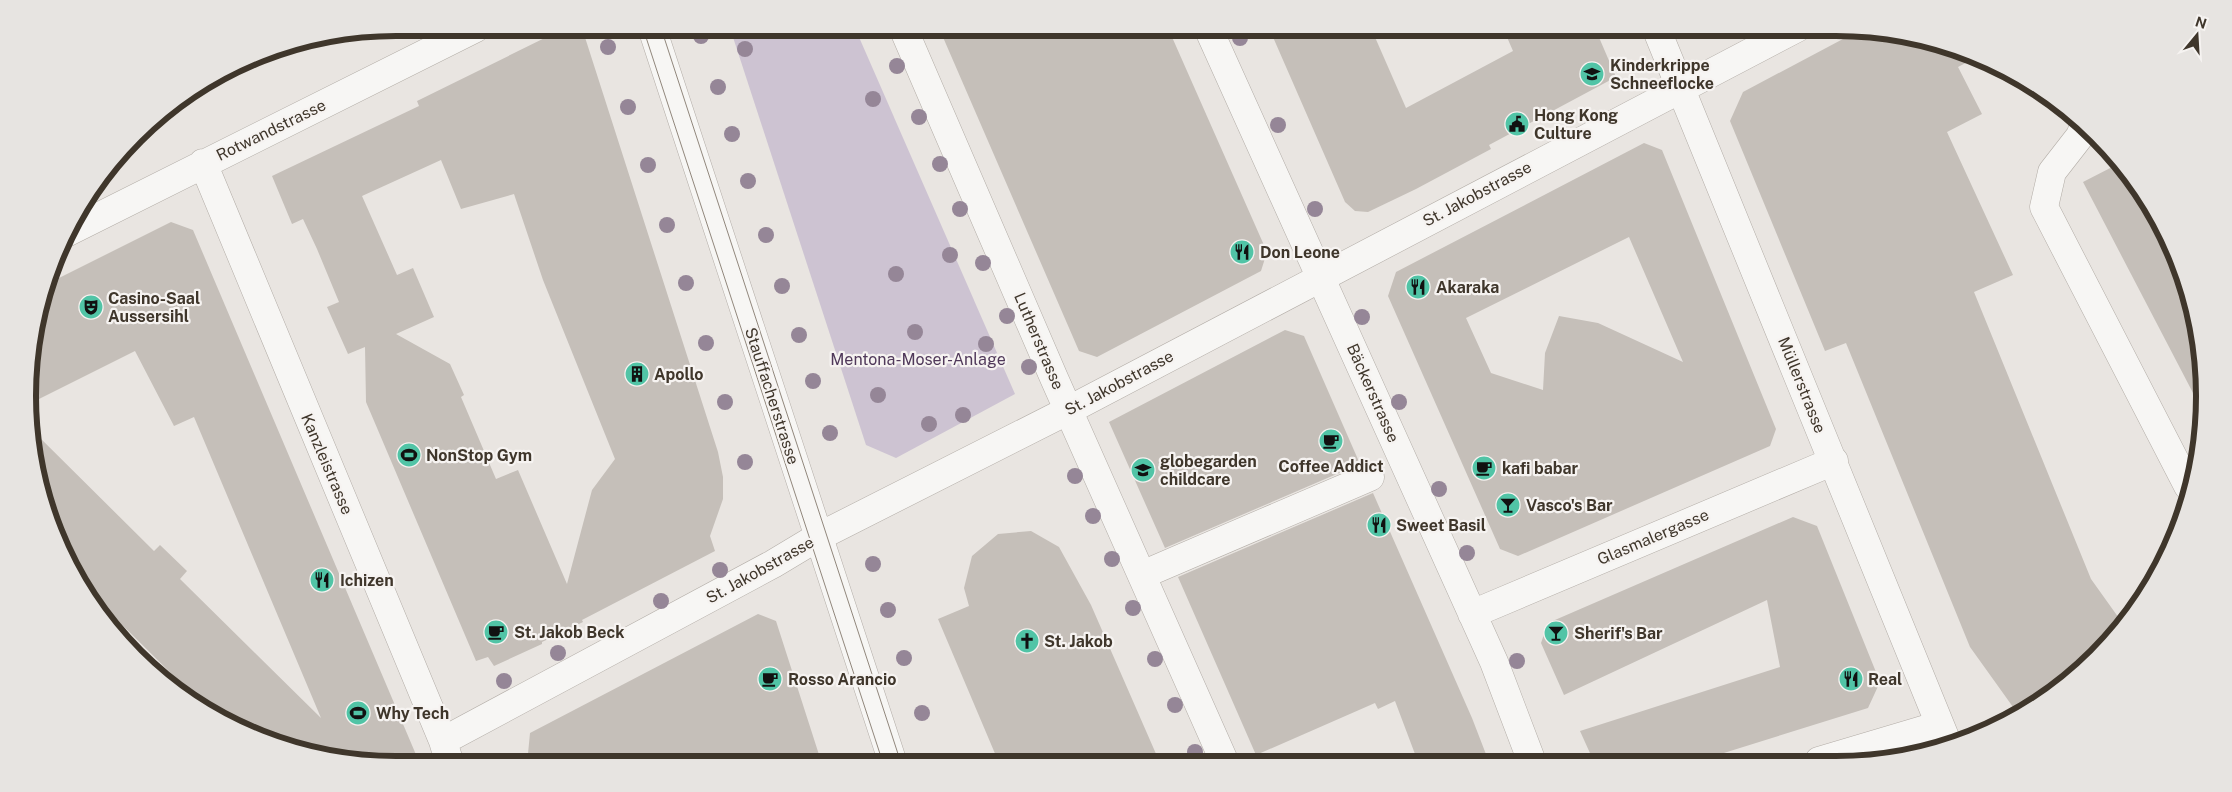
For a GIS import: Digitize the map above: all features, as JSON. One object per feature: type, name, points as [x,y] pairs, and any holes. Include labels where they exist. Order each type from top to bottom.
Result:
[{"type":"street","name":"Rotwandstrasse","points":[[78,227],[202,163],[460,36]]},
{"type":"street","name":"Stauffacherstrasse","points":[[655,36],[891,756]]},
{"type":"street","name":"Lutherstrasse","points":[[906,36],[1222,756]]},
{"type":"street","name":"Bäckerstrasse","points":[[1212,36],[1494,662],[1530,756]]},
{"type":"street","name":"Müllerstrasse","points":[[1659,36],[1834,461],[1943,734]]},
{"type":"street","name":"St. Jakobstrasse","points":[[446,753],[818,537],[1069,410],[1782,36]]},
{"type":"street","points":[[2081,134],[2052,172],[2044,208],[2185,481]]},
{"type":"street","name":"Kanzleistrasse","points":[[202,163],[446,753]]},
{"type":"street","name":"Glasmalergasse","points":[[1472,614],[1834,461]]},
{"type":"street","points":[[1142,575],[1370,477]]},
{"type":"street","points":[[1848,756],[1943,734]]},
{"type":"green space","name":"Mentona-Moser-Anlage","points":[[733,36],[858,36],[1015,394],[896,458],[866,445]]},
{"type":"building","points":[[549,36],[585,36],[718,452],[723,477],[723,499],[710,536],[715,551],[582,620],[583,622],[542,642],[542,644],[494,666],[488,657],[476,661],[366,402],[365,347],[348,354],[327,307],[339,302],[317,249],[303,219],[292,224],[272,176],[419,106],[417,101]],"holes":[[[441,160],[461,209],[514,194],[543,280],[615,459],[592,490],[567,584],[518,470],[496,479],[461,397],[464,395],[450,364],[396,334],[434,317],[413,268],[397,275],[362,196]]]},
{"type":"building","points":[[942,36],[1172,36],[1267,252],[1261,271],[1097,357],[1079,351]]},
{"type":"building","points":[[1272,36],[1374,36],[1406,108],[1513,51],[1506,36],[1598,36],[1616,77],[1489,145],[1491,149],[1368,212],[1355,211],[1345,202]]},
{"type":"building","points":[[1848,36],[1906,43],[1952,55],[1968,62],[1958,67],[1982,114],[1947,132],[2013,275],[1974,292],[2091,579],[2119,618],[2073,666],[2036,695],[2014,709],[1970,647],[1846,343],[1825,351],[1730,121],[1743,92]]},
{"type":"building","points":[[1644,143],[1662,150],[1776,429],[1770,446],[1518,556],[1500,549],[1388,296],[1396,272]],"holes":[[[1629,237],[1683,362],[1598,323],[1559,316],[1545,353],[1543,390],[1491,373],[1466,318]]]},
{"type":"building","points":[[2113,167],[2135,196],[2159,237],[2177,280],[2189,326],[2193,349],[2196,398],[2083,182]]},
{"type":"building","points":[[171,222],[193,230],[417,756],[372,755],[326,749],[280,737],[237,719],[216,708],[184,686],[108,610],[84,576],[55,512],[43,466],[38,436],[154,551],[160,545],[187,571],[180,579],[321,718],[194,417],[174,426],[135,351],[36,400],[39,349],[55,280]]},
{"type":"building","points":[[1285,330],[1304,336],[1360,464],[1165,548],[1109,422]]},
{"type":"building","points":[[1373,493],[1472,718],[1487,756],[1416,756],[1395,701],[1378,709],[1375,703],[1256,755],[1178,577]]},
{"type":"building","points":[[1793,517],[1817,526],[1880,682],[1868,708],[1714,756],[1591,756],[1580,731],[1780,667],[1767,600],[1564,695],[1541,643],[1548,623]]},
{"type":"building","name":"St. Jakob","points":[[1031,531],[1059,547],[1091,605],[1157,756],[996,756],[938,619],[969,606],[964,588],[972,556],[998,534]]},
{"type":"building","points":[[758,614],[776,621],[819,756],[528,756],[530,733]]},
{"type":"tram line","points":[[646,36],[881,756]]},
{"type":"tram line","points":[[664,36],[899,756]]},
{"type":"place","name":"Kinderkrippe Schneeflocke","points":[[1592,74]]},
{"type":"place","name":"Hong Kong Culture","points":[[1517,124]]},
{"type":"place","name":"Don Leone","points":[[1242,252]]},
{"type":"place","name":"Akaraka","points":[[1418,287]]},
{"type":"place","name":"Casino-Saal Aussersihl","points":[[91,307]]},
{"type":"place","name":"Apollo","points":[[637,374]]},
{"type":"place","name":"Coffee Addict","points":[[1331,441]]},
{"type":"place","name":"NonStop Gym","points":[[409,455]]},
{"type":"place","name":"kafi babar","points":[[1484,468]]},
{"type":"place","name":"globegarden childcare","points":[[1143,470]]},
{"type":"place","name":"Vasco's Bar","points":[[1508,505]]},
{"type":"place","name":"Sweet Basil","points":[[1379,525]]},
{"type":"place","name":"Ichizen","points":[[322,580]]},
{"type":"place","name":"St. Jakob Beck","points":[[496,632]]},
{"type":"place","name":"Sherif's Bar","points":[[1556,633]]},
{"type":"place","name":"St. Jakob","points":[[1027,641]]},
{"type":"place","name":"Rosso Arancio","points":[[770,679]]},
{"type":"place","name":"Real","points":[[1851,679]]},
{"type":"place","name":"Why Tech","points":[[358,713]]}]
